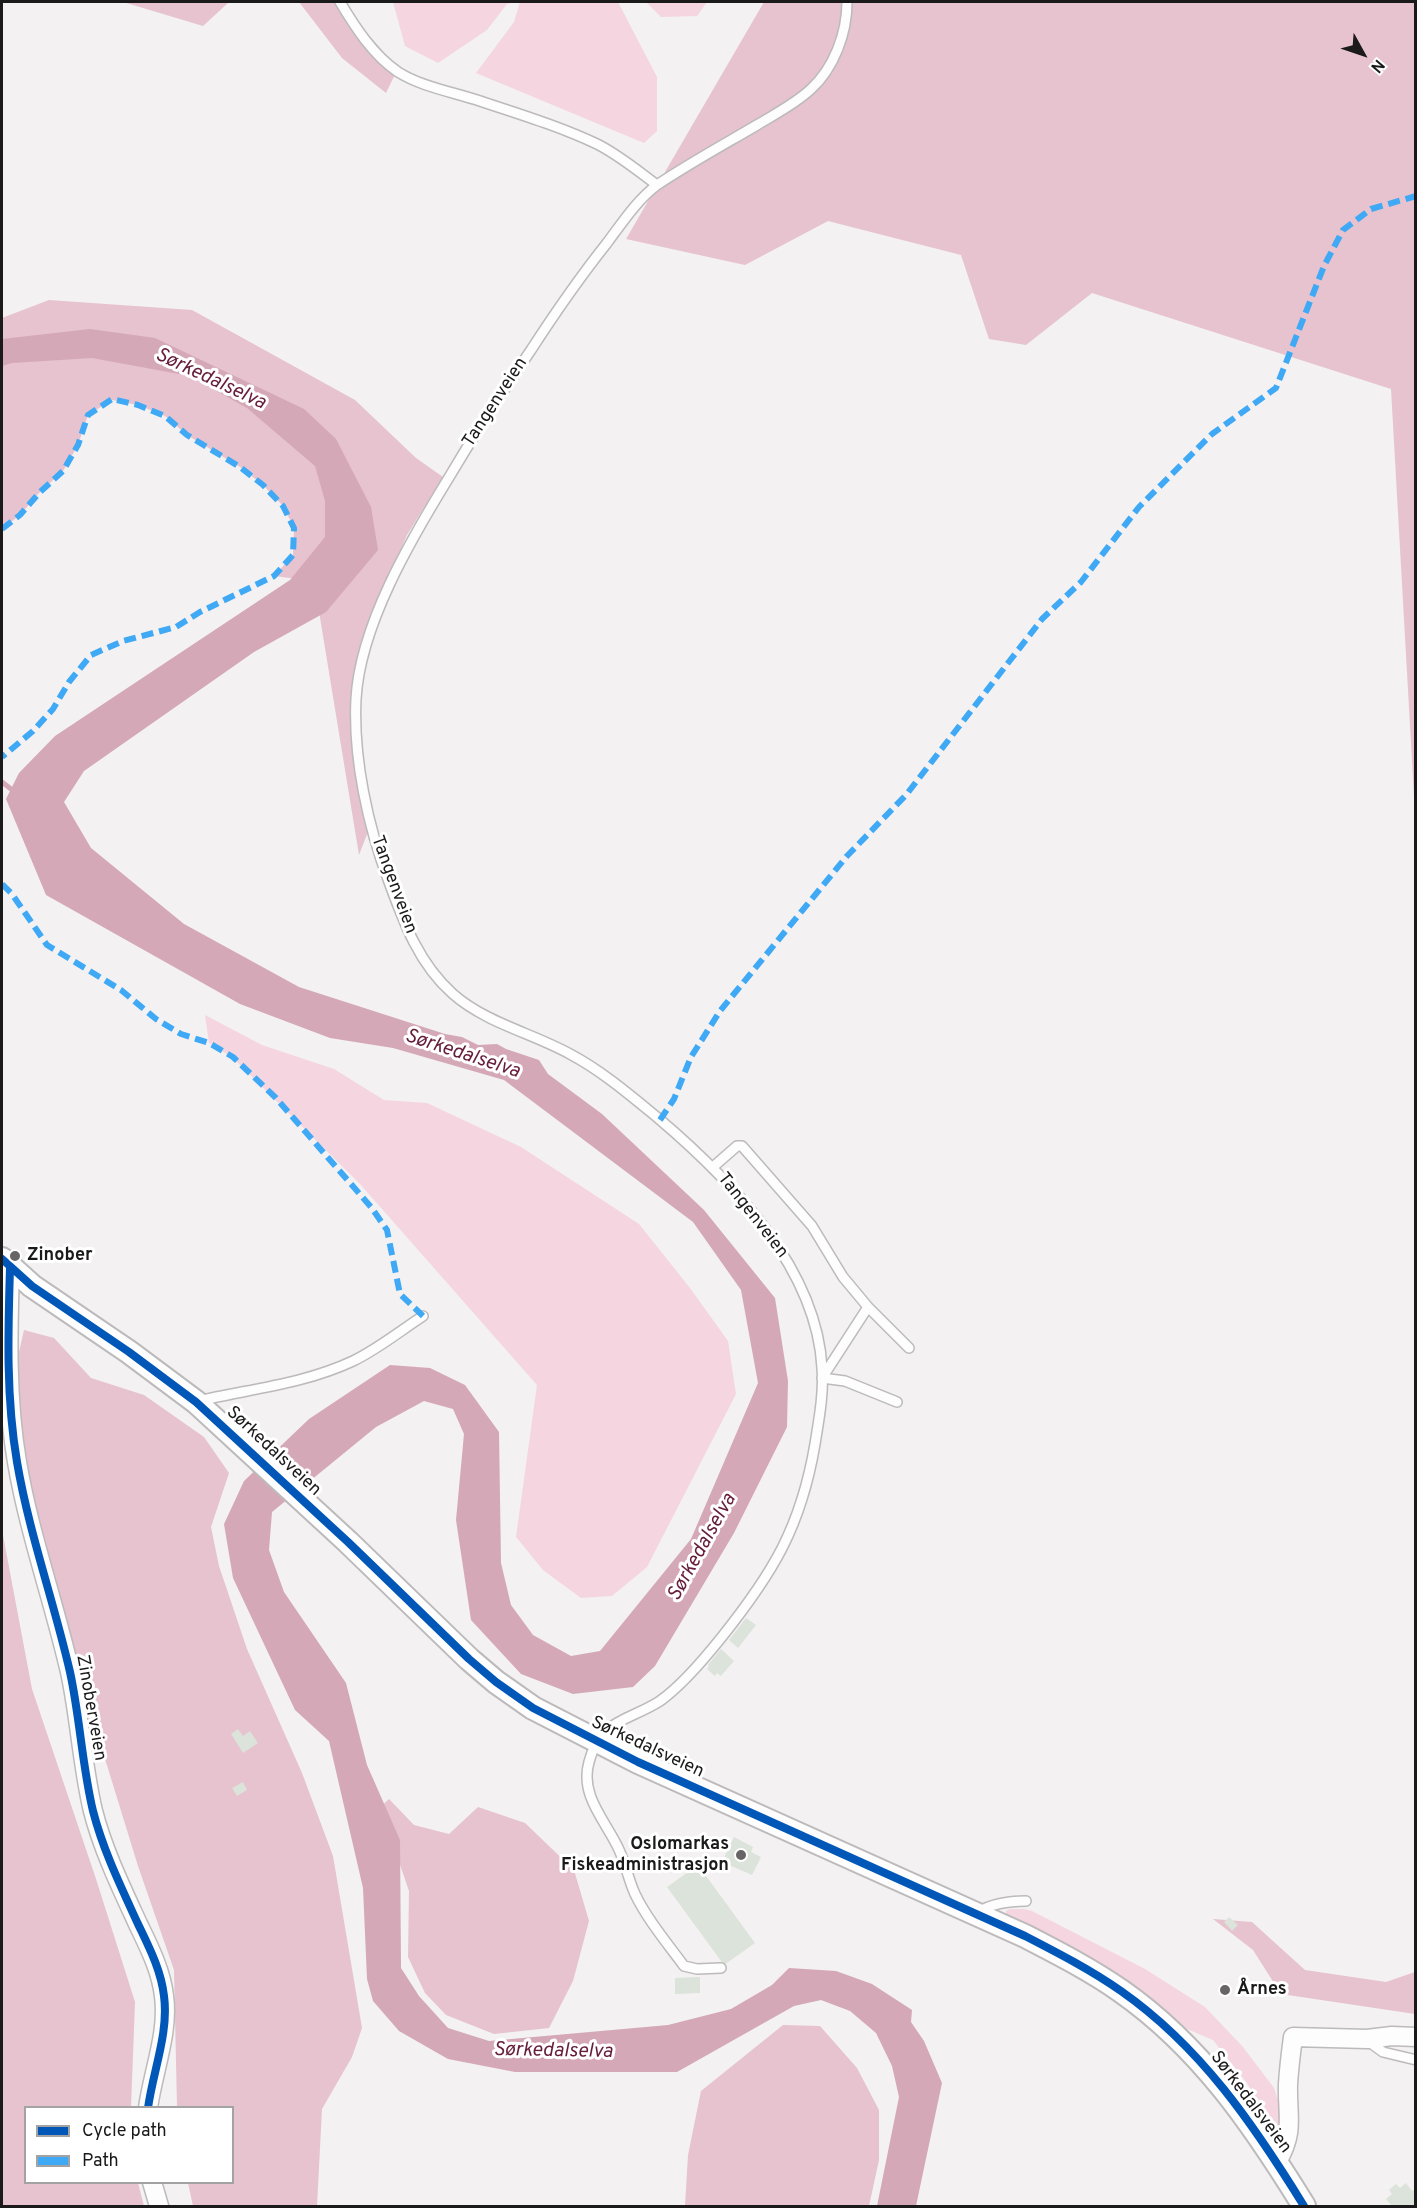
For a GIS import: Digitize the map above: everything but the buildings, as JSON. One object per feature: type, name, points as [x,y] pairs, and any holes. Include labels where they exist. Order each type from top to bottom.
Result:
[{"type":"street","name":"Sørkedalsveien","points":[[6,1263],[57,1304],[129,1352],[196,1402],[315,1510],[440,1632],[487,1674],[533,1707],[596,1742],[976,1914],[1076,1962],[1121,1991],[1149,2012],[1214,2075],[1249,2120],[1304,2206]]},
{"type":"street","name":"Zinoberveien","points":[[6,1263],[11,1414],[23,1491],[71,1677],[94,1812],[108,1857],[155,1961],[164,1996],[164,2022],[148,2106]]},
{"type":"street","points":[[1277,2162],[1288,2136],[1290,2119],[1288,2086],[1293,2037],[1367,2039],[1392,2036],[1416,2037]]},
{"type":"street","points":[[153,2184],[159,2206]]},
{"type":"lane","points":[[340,2],[356,28],[377,54],[397,71],[441,90],[460,94],[555,126],[587,140],[620,158],[657,185]]},
{"type":"lane","name":"Tangenveien","points":[[596,1742],[613,1724],[660,1701],[699,1665],[771,1571],[794,1526],[804,1495],[817,1432],[822,1378],[819,1342],[814,1321],[790,1264],[755,1216],[713,1167],[682,1138],[608,1078],[567,1052],[499,1022],[465,1004],[439,980],[422,959],[404,923],[376,848],[358,751],[356,698],[368,640],[412,538],[497,400],[582,274],[631,212],[657,185],[789,106],[811,89],[826,71],[835,54],[843,32],[847,2]]},
{"type":"lane","points":[[713,1167],[737,1146],[742,1146],[812,1226],[843,1277],[868,1307],[909,1348]]},
{"type":"lane","points":[[868,1307],[822,1378],[845,1381],[897,1402]]},
{"type":"lane","points":[[196,1402],[285,1384],[331,1370],[355,1360],[423,1316]]},
{"type":"lane","points":[[596,1742],[588,1765],[590,1797],[620,1850],[635,1895],[684,1966],[697,1969],[721,1968]]},
{"type":"lane","points":[[976,1914],[998,1904],[1026,1901]]},
{"type":"lane","points":[[1367,2039],[1383,2052],[1416,2060]]},
{"type":"shaded area","points":[[123,2],[229,2],[203,26]]},
{"type":"shaded area","points":[[299,2],[339,2],[398,68],[386,93],[342,58]]},
{"type":"shaded area","points":[[393,2],[514,2],[507,4],[487,30],[438,63],[405,46]]},
{"type":"shaded area","points":[[520,2],[618,2],[657,77],[657,131],[644,143],[476,73],[514,22]]},
{"type":"shaded area","points":[[646,2],[707,2],[697,16],[661,17]]},
{"type":"shaded area","points":[[764,2],[1415,2],[1415,814],[1391,389],[1092,293],[1026,345],[989,339],[961,255],[828,221],[745,265],[626,239]]},
{"type":"shaded area","points":[[49,300],[192,310],[355,400],[416,458],[443,477],[407,535],[363,637],[351,697],[369,829],[359,855],[314,581],[274,576],[293,555],[294,528],[283,506],[263,485],[240,467],[187,435],[165,416],[138,405],[112,400],[88,415],[78,445],[63,471],[20,515],[2,529],[2,318]]},
{"type":"shaded area","points":[[205,1015],[262,1045],[334,1069],[384,1100],[427,1103],[521,1147],[639,1224],[690,1288],[728,1341],[736,1394],[647,1567],[612,1596],[581,1598],[543,1570],[516,1537],[537,1385],[360,1184],[233,1058],[209,1043]]},
{"type":"shaded area","points":[[24,1330],[54,1338],[91,1378],[144,1395],[204,1437],[229,1473],[211,1527],[219,1566],[247,1649],[302,1773],[333,1856],[362,2028],[352,2057],[322,2109],[317,2206],[193,2206],[188,2184],[234,2184],[234,2106],[177,2106],[174,1970],[138,1866],[33,1525],[14,1374]]},
{"type":"shaded area","points":[[2,1530],[32,1689],[135,2002],[131,2106],[24,2106],[24,2184],[138,2184],[144,2206],[2,2206]]},
{"type":"shaded area","points":[[389,1799],[414,1825],[449,1834],[478,1807],[525,1823],[574,1870],[589,1921],[573,1981],[549,2028],[494,2034],[446,2015],[425,1993],[408,1957],[409,1891],[397,1856],[374,1813]]},
{"type":"shaded area","points":[[1010,1909],[1032,1911],[1145,1969],[1205,2007],[1243,2047],[1274,2088],[1280,2106],[1279,2129],[1270,2132],[1256,2112],[1252,2092],[1247,2083],[1213,2040],[1187,2029],[1111,1970],[1045,1933],[1006,1916],[1006,1911]]},
{"type":"shaded area","points":[[1213,1919],[1252,1922],[1305,1970],[1386,1982],[1415,1972],[1415,2014],[1281,1994],[1253,1950]]},
{"type":"shaded area","points":[[783,2025],[820,2026],[857,2068],[879,2110],[879,2160],[869,2206],[685,2206],[688,2155],[701,2091]]},
{"type":"water","name":"Sørkedalselva","points":[[90,329],[155,338],[304,409],[336,439],[371,507],[378,550],[326,612],[254,652],[84,771],[64,802],[91,848],[184,924],[299,987],[445,1034],[462,1037],[478,1045],[497,1044],[539,1060],[548,1074],[602,1114],[704,1210],[775,1298],[788,1381],[787,1427],[734,1533],[655,1666],[633,1687],[573,1694],[521,1674],[471,1620],[456,1520],[464,1434],[453,1409],[424,1401],[376,1427],[272,1512],[269,1550],[284,1592],[346,1683],[367,1765],[400,1840],[401,1968],[419,1996],[448,2028],[489,2041],[668,2025],[731,2009],[772,1985],[789,1968],[836,1971],[872,1984],[912,2010],[911,2022],[924,2041],[942,2083],[916,2206],[877,2206],[899,2097],[892,2066],[876,2033],[850,2011],[821,2000],[794,2006],[677,2072],[515,2072],[448,2059],[399,2031],[373,2001],[367,1979],[363,1888],[329,1741],[295,1710],[233,1578],[224,1524],[244,1481],[309,1419],[390,1365],[430,1368],[465,1385],[499,1432],[501,1563],[511,1605],[533,1635],[571,1656],[600,1651],[691,1539],[758,1383],[741,1290],[693,1222],[504,1080],[393,1048],[330,1038],[240,1004],[46,895],[6,799],[19,773],[55,736],[290,580],[325,537],[325,501],[315,466],[247,408],[190,376],[92,358],[12,363],[2,366],[2,339]]},
{"type":"waterway","points":[[2,782],[11,789]]},
{"type":"marked path","points":[[660,1120],[674,1099],[691,1057],[720,1011],[847,856],[906,795],[1042,619],[1081,582],[1139,507],[1212,434],[1276,388],[1324,266],[1343,230],[1371,209],[1416,196]]},
{"type":"marked path","points":[[2,529],[20,515],[63,471],[78,445],[88,415],[112,399],[138,405],[165,416],[187,435],[240,467],[263,485],[283,506],[294,528],[293,555],[274,576],[200,612],[176,627],[123,641],[91,655],[69,682],[53,709],[33,731],[2,757]]},
{"type":"marked path","points":[[2,884],[12,894],[47,945],[121,990],[156,1019],[181,1034],[209,1043],[233,1057],[276,1098],[371,1207],[387,1230],[400,1294],[423,1316]]},
{"type":"cycle path","points":[[2,1259],[32,1286],[129,1352],[196,1402],[348,1542],[469,1659],[496,1682],[533,1708],[638,1762],[1025,1936],[1062,1955],[1121,1991],[1176,2037],[1224,2089],[1266,2146],[1304,2206]]},
{"type":"cycle path","points":[[10,1268],[9,1389],[13,1438],[22,1489],[70,1672],[86,1776],[97,1826],[107,1854],[154,1959],[164,1996],[165,2010],[160,2052],[148,2106]]},
{"type":"place","name":"Zinober","points":[[15,1256]]},
{"type":"place","name":"Oslomarkas Fiskeadministrasjon","points":[[741,1855]]},
{"type":"place","name":"Årnes","points":[[1225,1990]]}]
